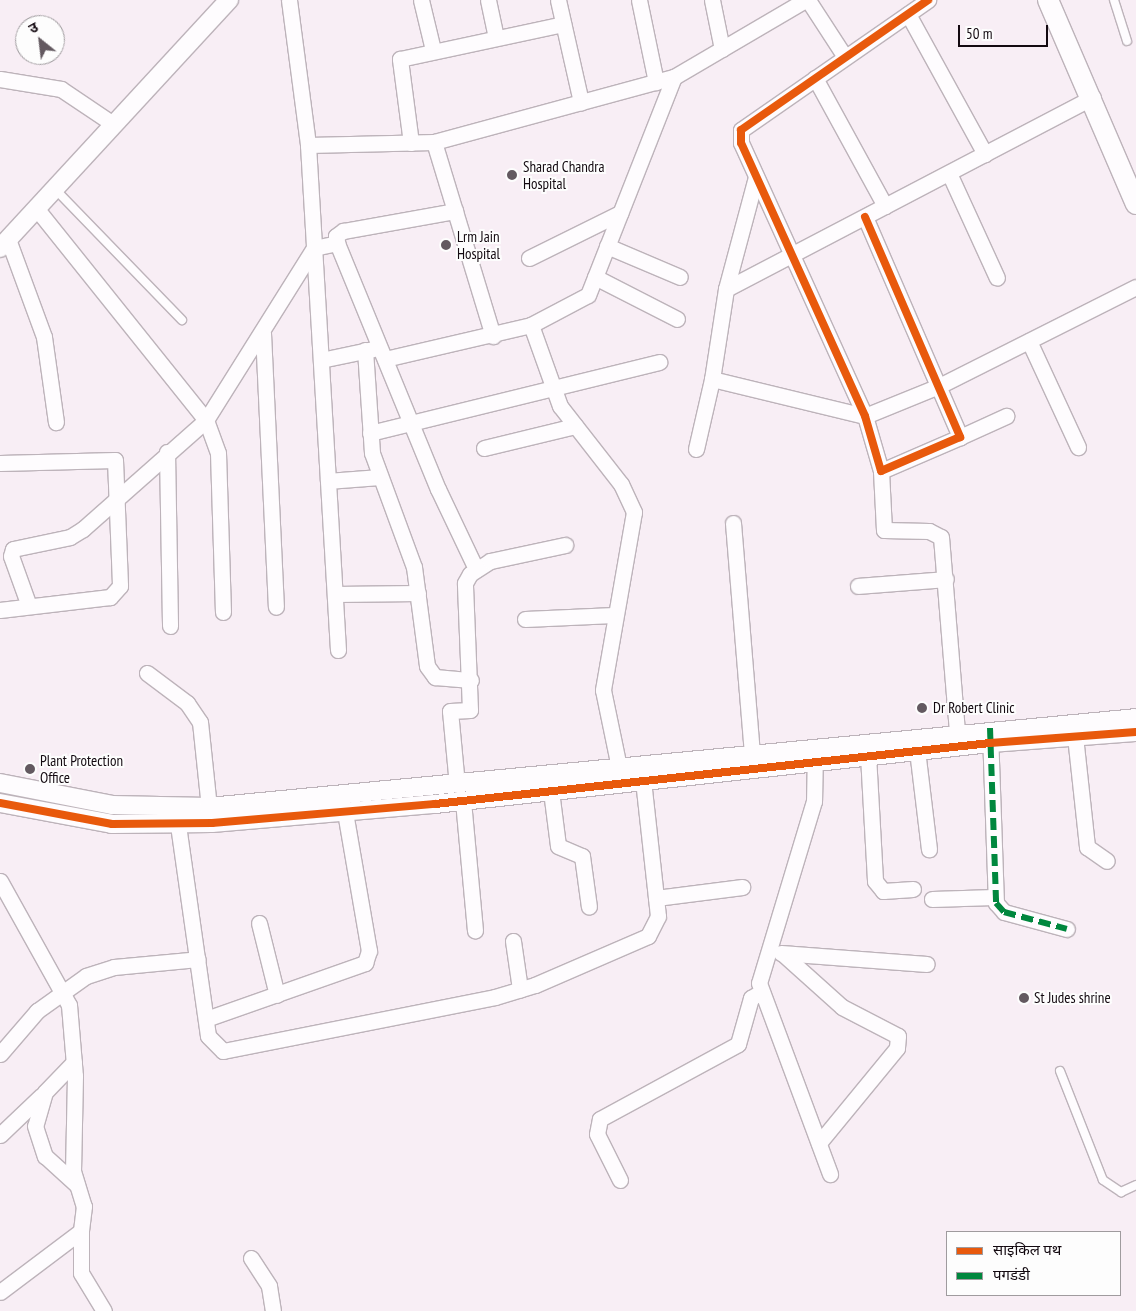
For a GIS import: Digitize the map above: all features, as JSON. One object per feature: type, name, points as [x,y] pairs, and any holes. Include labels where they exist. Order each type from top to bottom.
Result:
[{"type":"main road","points":[[1048,0],[1093,97],[1136,204]]},
{"type":"street","points":[[56,422],[44,337],[4,243],[229,0]]},
{"type":"street","points":[[289,0],[308,145],[338,650]]},
{"type":"street","points":[[421,0],[433,50]]},
{"type":"street","points":[[488,0],[496,37]]},
{"type":"street","points":[[558,0],[581,102]]},
{"type":"street","points":[[639,0],[656,82]]},
{"type":"street","points":[[712,0],[722,49]]},
{"type":"street","points":[[308,145],[434,142],[674,77],[722,49],[785,5],[807,0],[845,57]]},
{"type":"street","points":[[928,0],[742,130],[740,143],[865,416],[881,471],[884,530],[937,533],[943,545],[957,732]]},
{"type":"street","points":[[908,14],[985,154]]},
{"type":"street","points":[[411,143],[397,64],[406,56],[563,24]]},
{"type":"street","points":[[321,360],[493,336],[531,325],[588,295],[674,77]]},
{"type":"street","points":[[815,78],[885,206]]},
{"type":"street","points":[[0,79],[61,89],[113,124]]},
{"type":"street","points":[[726,289],[1093,97]]},
{"type":"street","points":[[434,142],[493,336]]},
{"type":"street","points":[[949,173],[996,278]]},
{"type":"street","points":[[696,449],[712,380],[726,289],[756,177]]},
{"type":"street","points":[[36,208],[206,420],[218,453],[223,612]]},
{"type":"street","points":[[455,211],[343,231],[336,236],[336,243],[376,352],[476,569]]},
{"type":"street","points":[[529,258],[620,213]]},
{"type":"street","points":[[865,216],[960,437]]},
{"type":"street","points":[[29,606],[11,556],[13,549],[70,538],[206,420],[263,333],[314,248],[336,243]]},
{"type":"street","points":[[607,246],[680,277]]},
{"type":"street","points":[[595,277],[677,319]]},
{"type":"street","points":[[712,380],[865,416],[939,386],[1136,286]]},
{"type":"street","points":[[531,325],[551,388],[575,426],[621,484],[634,512],[614,615],[604,690],[619,767]]},
{"type":"street","points":[[263,333],[276,607]]},
{"type":"street","points":[[1029,341],[1078,447]]},
{"type":"street","points":[[376,352],[370,433],[379,477],[408,547],[418,592],[430,674],[471,680]]},
{"type":"street","points":[[370,433],[658,362]]},
{"type":"street","points":[[881,471],[1006,416]]},
{"type":"street","points":[[484,448],[575,426]]},
{"type":"street","points":[[167,452],[170,626]]},
{"type":"street","points":[[0,463],[112,459],[117,465],[116,500],[119,591],[110,597],[0,610]]},
{"type":"street","points":[[328,481],[379,477]]},
{"type":"street","points":[[733,523],[752,753]]},
{"type":"street","points":[[475,930],[450,711],[470,710],[471,680],[465,583],[476,569],[490,561],[565,545]]},
{"type":"street","points":[[858,586],[946,579]]},
{"type":"street","points":[[335,594],[418,592]]},
{"type":"street","points":[[525,619],[614,615]]},
{"type":"street","points":[[147,674],[186,703],[200,722],[209,807]]},
{"type":"street","points":[[0,783],[112,805],[209,807],[302,797],[551,791],[752,753],[868,755],[917,750],[990,736],[1136,718]]},
{"type":"street","points":[[460,793],[619,767],[642,773],[816,754],[957,732],[990,736],[1075,736],[1136,732]]},
{"type":"street","points":[[990,736],[994,897],[1004,912],[1067,929]]},
{"type":"street","points":[[1075,736],[1087,847],[1107,861]]},
{"type":"street","points":[[917,750],[929,849]]},
{"type":"street","points":[[816,754],[814,801],[777,952],[759,974],[762,992],[830,1174]]},
{"type":"street","points":[[868,755],[876,881],[883,891],[913,889]]},
{"type":"street","points":[[178,825],[206,1019],[212,1043],[223,1051],[447,1008],[520,989],[648,936],[656,927],[656,898],[642,773]]},
{"type":"street","points":[[551,791],[558,846],[582,856],[589,907]]},
{"type":"street","points":[[0,803],[112,824],[178,825],[345,812],[434,795]]},
{"type":"street","points":[[302,797],[304,816]]},
{"type":"street","points":[[206,1019],[356,968],[368,958],[345,812]]},
{"type":"street","points":[[0,881],[64,992],[74,1062],[73,1171],[84,1206],[81,1231],[81,1273],[104,1311]]},
{"type":"street","points":[[656,898],[742,887]]},
{"type":"street","points":[[932,899],[994,897]]},
{"type":"street","points":[[259,923],[276,995]]},
{"type":"street","points":[[513,941],[520,989]]},
{"type":"street","points":[[777,952],[928,964]]},
{"type":"street","points":[[777,952],[842,1007],[898,1036],[897,1048],[819,1143]]},
{"type":"street","points":[[0,1054],[26,1021],[64,992],[101,970],[198,959]]},
{"type":"street","points":[[620,1180],[597,1134],[600,1119],[738,1044],[751,998],[762,992]]},
{"type":"street","points":[[0,1135],[74,1062]]},
{"type":"street","points":[[45,1092],[36,1110],[39,1142],[45,1156],[77,1185]]},
{"type":"street","points":[[0,1292],[81,1231]]},
{"type":"street","points":[[251,1258],[269,1286],[273,1311]]},
{"type":"lane","points":[[1114,0],[1127,41]]},
{"type":"lane","points":[[54,188],[182,320]]},
{"type":"lane","points":[[1060,1071],[1103,1180],[1120,1192],[1136,1185]]},
{"type":"marked path","points":[[990,728],[996,903],[1004,912],[1067,929]]},
{"type":"cycle path","points":[[865,217],[960,437],[881,471],[865,416],[741,143],[741,130],[928,0]]},
{"type":"cycle path","points":[[0,803],[112,824],[212,823],[435,804],[990,743],[1136,732]]},
{"type":"place","name":"Sharad Chandra Hospital","points":[[512,175]]},
{"type":"place","name":"Lrm Jain Hospital","points":[[446,245]]},
{"type":"place","name":"Dr Robert Clinic","points":[[922,708]]},
{"type":"place","name":"Plant Protection Office","points":[[30,769]]},
{"type":"place","name":"St Judes shrine","points":[[1024,998]]}]
